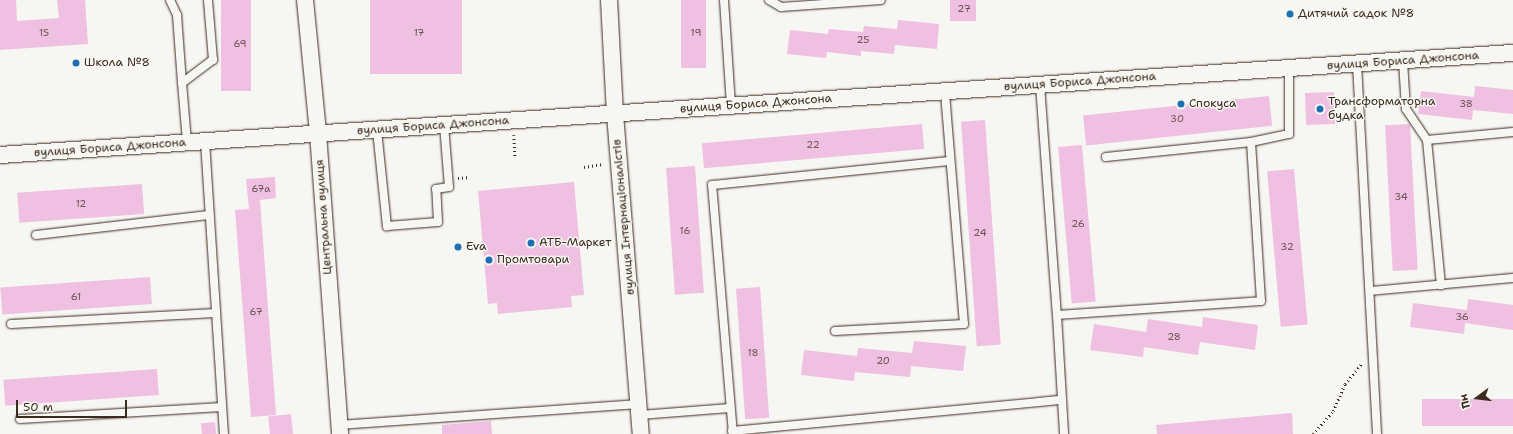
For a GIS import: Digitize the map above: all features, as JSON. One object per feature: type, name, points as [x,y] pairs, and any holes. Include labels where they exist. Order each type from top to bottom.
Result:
[{"type":"street","name":"Центральна вулиця","points":[[304,0],[318,133],[340,430]]},
{"type":"street","name":"вулиця Інтернаціоналістів","points":[[609,0],[615,114],[641,434]]},
{"type":"street","name":"вулиця Бориса Джонсона","points":[[0,155],[1513,53]]},
{"type":"lane","points":[[170,0],[176,15],[186,142]]},
{"type":"lane","points":[[182,83],[213,60],[208,0]]},
{"type":"lane","points":[[724,0],[731,106]]},
{"type":"lane","points":[[769,0],[781,7],[881,0]]},
{"type":"lane","points":[[1403,61],[1406,109],[1427,140],[1441,285]]},
{"type":"lane","points":[[1357,64],[1377,434]]},
{"type":"lane","points":[[1106,157],[1251,142],[1289,134],[1289,68]]},
{"type":"lane","points":[[1040,85],[1064,434]]},
{"type":"lane","points":[[835,331],[964,324],[945,91]]},
{"type":"lane","points":[[378,130],[387,226],[438,222],[436,189],[449,187],[444,125]]},
{"type":"lane","points":[[1427,140],[1513,132]]},
{"type":"lane","points":[[205,141],[224,434]]},
{"type":"lane","points":[[1057,315],[1261,301],[1251,142]]},
{"type":"lane","points":[[950,162],[712,185],[733,433],[1062,400]]},
{"type":"lane","points":[[36,235],[209,215]]},
{"type":"lane","points":[[1370,291],[1513,278]]},
{"type":"lane","points":[[11,324],[216,313]]},
{"type":"lane","points":[[20,418],[222,407]]},
{"type":"lane","points":[[340,430],[640,410],[730,408]]},
{"type":"path","points":[[514,120],[515,156]]},
{"type":"path","points":[[584,167],[604,164]]},
{"type":"path","points":[[458,178],[470,177]]},
{"type":"path","points":[[1313,434],[1333,411],[1345,384],[1373,350]]},
{"type":"building","points":[[0,0],[16,0],[17,21],[59,18],[57,0],[85,0],[88,44],[0,50]]},
{"type":"building","points":[[221,0],[251,0],[251,91],[221,91]]},
{"type":"building","points":[[370,0],[462,0],[462,74],[370,74]]},
{"type":"building","points":[[681,0],[706,0],[706,68],[681,68]]},
{"type":"building","points":[[950,0],[976,0],[976,21],[950,21]]},
{"type":"building","points":[[898,20],[939,24],[937,49],[895,45],[894,54],[861,51],[861,56],[827,52],[826,58],[787,54],[790,30],[828,34],[829,29],[863,32],[864,26],[897,29]]},
{"type":"building","points":[[1475,86],[1513,90],[1513,114],[1473,110],[1472,120],[1418,114],[1421,91],[1474,97]]},
{"type":"building","name":"Трансформаторна будка","points":[[1334,92],[1335,124],[1306,125],[1305,93]]},
{"type":"building","points":[[1269,96],[1272,126],[1086,145],[1083,116]]},
{"type":"building","points":[[985,120],[1001,344],[977,346],[961,122]]},
{"type":"building","points":[[922,124],[924,149],[704,168],[702,143]]},
{"type":"building","points":[[1410,124],[1418,270],[1393,271],[1385,125]]},
{"type":"building","points":[[1082,145],[1096,301],[1072,303],[1058,147]]},
{"type":"building","points":[[695,166],[704,293],[675,295],[666,168]]},
{"type":"building","points":[[1294,169],[1308,324],[1281,327],[1267,171]]},
{"type":"building","points":[[275,177],[276,198],[260,200],[276,415],[251,417],[235,210],[249,209],[246,179]]},
{"type":"building","name":"АТБ-Маркет","points":[[574,182],[584,295],[571,296],[572,307],[498,314],[497,303],[488,304],[478,191]]},
{"type":"building","points":[[142,184],[144,214],[19,223],[17,193]]},
{"type":"building","points":[[150,277],[152,304],[2,314],[0,287]]},
{"type":"building","points":[[760,287],[769,418],[745,419],[736,289]]},
{"type":"building","points":[[1468,299],[1513,305],[1513,330],[1465,323],[1464,334],[1410,327],[1413,303],[1467,310]]},
{"type":"building","points":[[1203,317],[1258,325],[1255,350],[1200,342],[1198,355],[1144,347],[1143,357],[1090,350],[1094,324],[1146,332],[1148,319],[1202,327]]},
{"type":"building","points":[[914,341],[966,346],[963,371],[911,366],[910,377],[855,372],[854,381],[801,375],[804,350],[857,356],[858,348],[912,353]]},
{"type":"building","points":[[157,369],[159,395],[5,406],[3,380]]},
{"type":"building","points":[[1422,399],[1513,399],[1513,426],[1422,426]]},
{"type":"building","points":[[1292,413],[1293,434],[1157,434],[1156,425]]},
{"type":"building","points":[[291,414],[293,434],[270,434],[268,416]]},
{"type":"building","points":[[491,421],[492,434],[442,434],[442,425]]},
{"type":"building","points":[[215,422],[216,434],[202,434],[201,423]]},
{"type":"place","name":"Дитячий садок №8","points":[[1290,14]]},
{"type":"place","name":"Школа №8","points":[[76,63]]},
{"type":"place","name":"Спокуса","points":[[1181,104]]},
{"type":"place","name":"Трансформаторна будка","points":[[1320,109]]},
{"type":"place","name":"АТБ-Маркет","points":[[531,243]]},
{"type":"place","name":"Eva","points":[[458,247]]},
{"type":"place","name":"Промтовари","points":[[489,260]]}]
